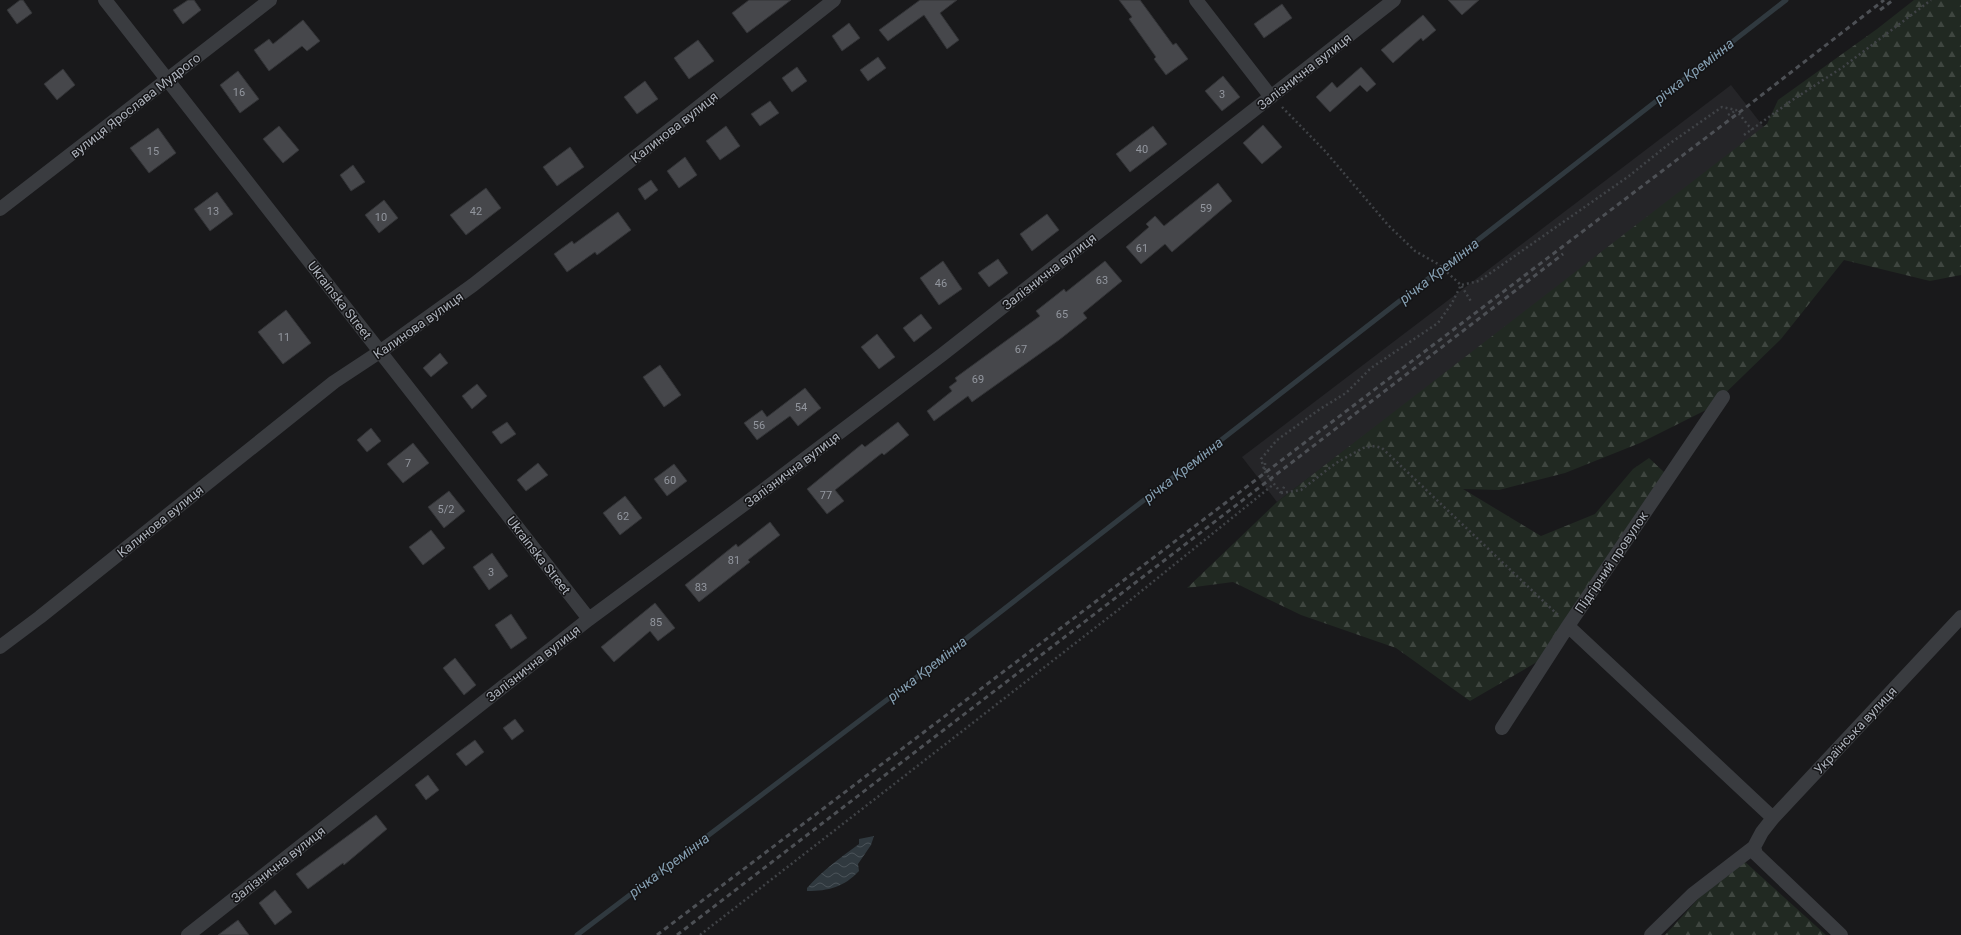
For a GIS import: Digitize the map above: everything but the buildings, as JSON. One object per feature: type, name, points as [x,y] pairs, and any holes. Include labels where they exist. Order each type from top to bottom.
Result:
[{"type":"street","name":"Ukrainska Street","points":[[105,0],[381,351],[589,619]]},
{"type":"street","name":"вулиця Ярослава Мудрого","points":[[0,209],[270,0]]},
{"type":"street","name":"Калинова вулиця","points":[[0,647],[40,617],[334,382],[381,351],[474,285],[834,0]]},
{"type":"street","points":[[1196,0],[1271,97]]},
{"type":"street","name":"Залізнична вулиця","points":[[188,935],[589,619],[912,378],[1394,0]]},
{"type":"street","name":"Підгірний провулок","points":[[1502,728],[1568,626],[1723,397]]},
{"type":"street","name":"Українська вулиця","points":[[1651,935],[1693,894],[1755,851],[1762,832],[1773,818],[1961,616]]},
{"type":"street","points":[[1568,626],[1773,818]]},
{"type":"street","points":[[1755,851],[1841,935]]},
{"type":"path","points":[[1744,135],[1791,101],[1843,67],[1931,0]]},
{"type":"path","points":[[1271,97],[1325,151],[1388,225],[1416,251],[1438,264],[1461,285],[1472,303]]},
{"type":"path","points":[[1461,285],[1479,281],[1629,176],[1669,144],[1722,107],[1736,110],[1752,130]]},
{"type":"path","points":[[1728,115],[1736,110]]},
{"type":"path","points":[[1281,492],[1265,472],[1260,458],[1277,440],[1320,409],[1346,393],[1371,368],[1438,323],[1452,303],[1461,285]]},
{"type":"path","points":[[1281,492],[1300,490],[1336,463],[1363,448],[1375,446],[1382,448],[1568,626]]},
{"type":"path","points":[[1265,472],[1266,460]]},
{"type":"path","points":[[700,935],[1112,614],[1274,484]]},
{"type":"path","points":[[1281,492],[1285,485]]},
{"type":"shaded area","points":[[1731,85],[1766,130],[1277,502],[1242,457]]},
{"type":"green space","points":[[1914,0],[1961,0],[1961,275],[1930,281],[1844,260],[1781,339],[1710,408],[1640,443],[1565,473],[1499,490],[1463,489],[1541,536],[1595,514],[1633,469],[1649,458],[1664,472],[1549,655],[1470,701],[1396,648],[1301,615],[1233,582],[1187,588],[1277,502],[1767,124],[1778,100],[1877,29]]},
{"type":"green space","points":[[1744,861],[1826,935],[1665,935],[1732,862]]},
{"type":"water","points":[[874,836],[871,845],[858,864],[859,871],[848,881],[829,889],[807,891],[807,888],[819,876],[859,844],[859,839]]},
{"type":"waterway","name":"річка Кремінна","points":[[577,935],[913,680],[1786,0]]},
{"type":"railway","points":[[657,935],[1745,108],[1884,0]]},
{"type":"railway","points":[[1880,10],[1893,0]]},
{"type":"railway","points":[[677,935],[1563,254]]}]
